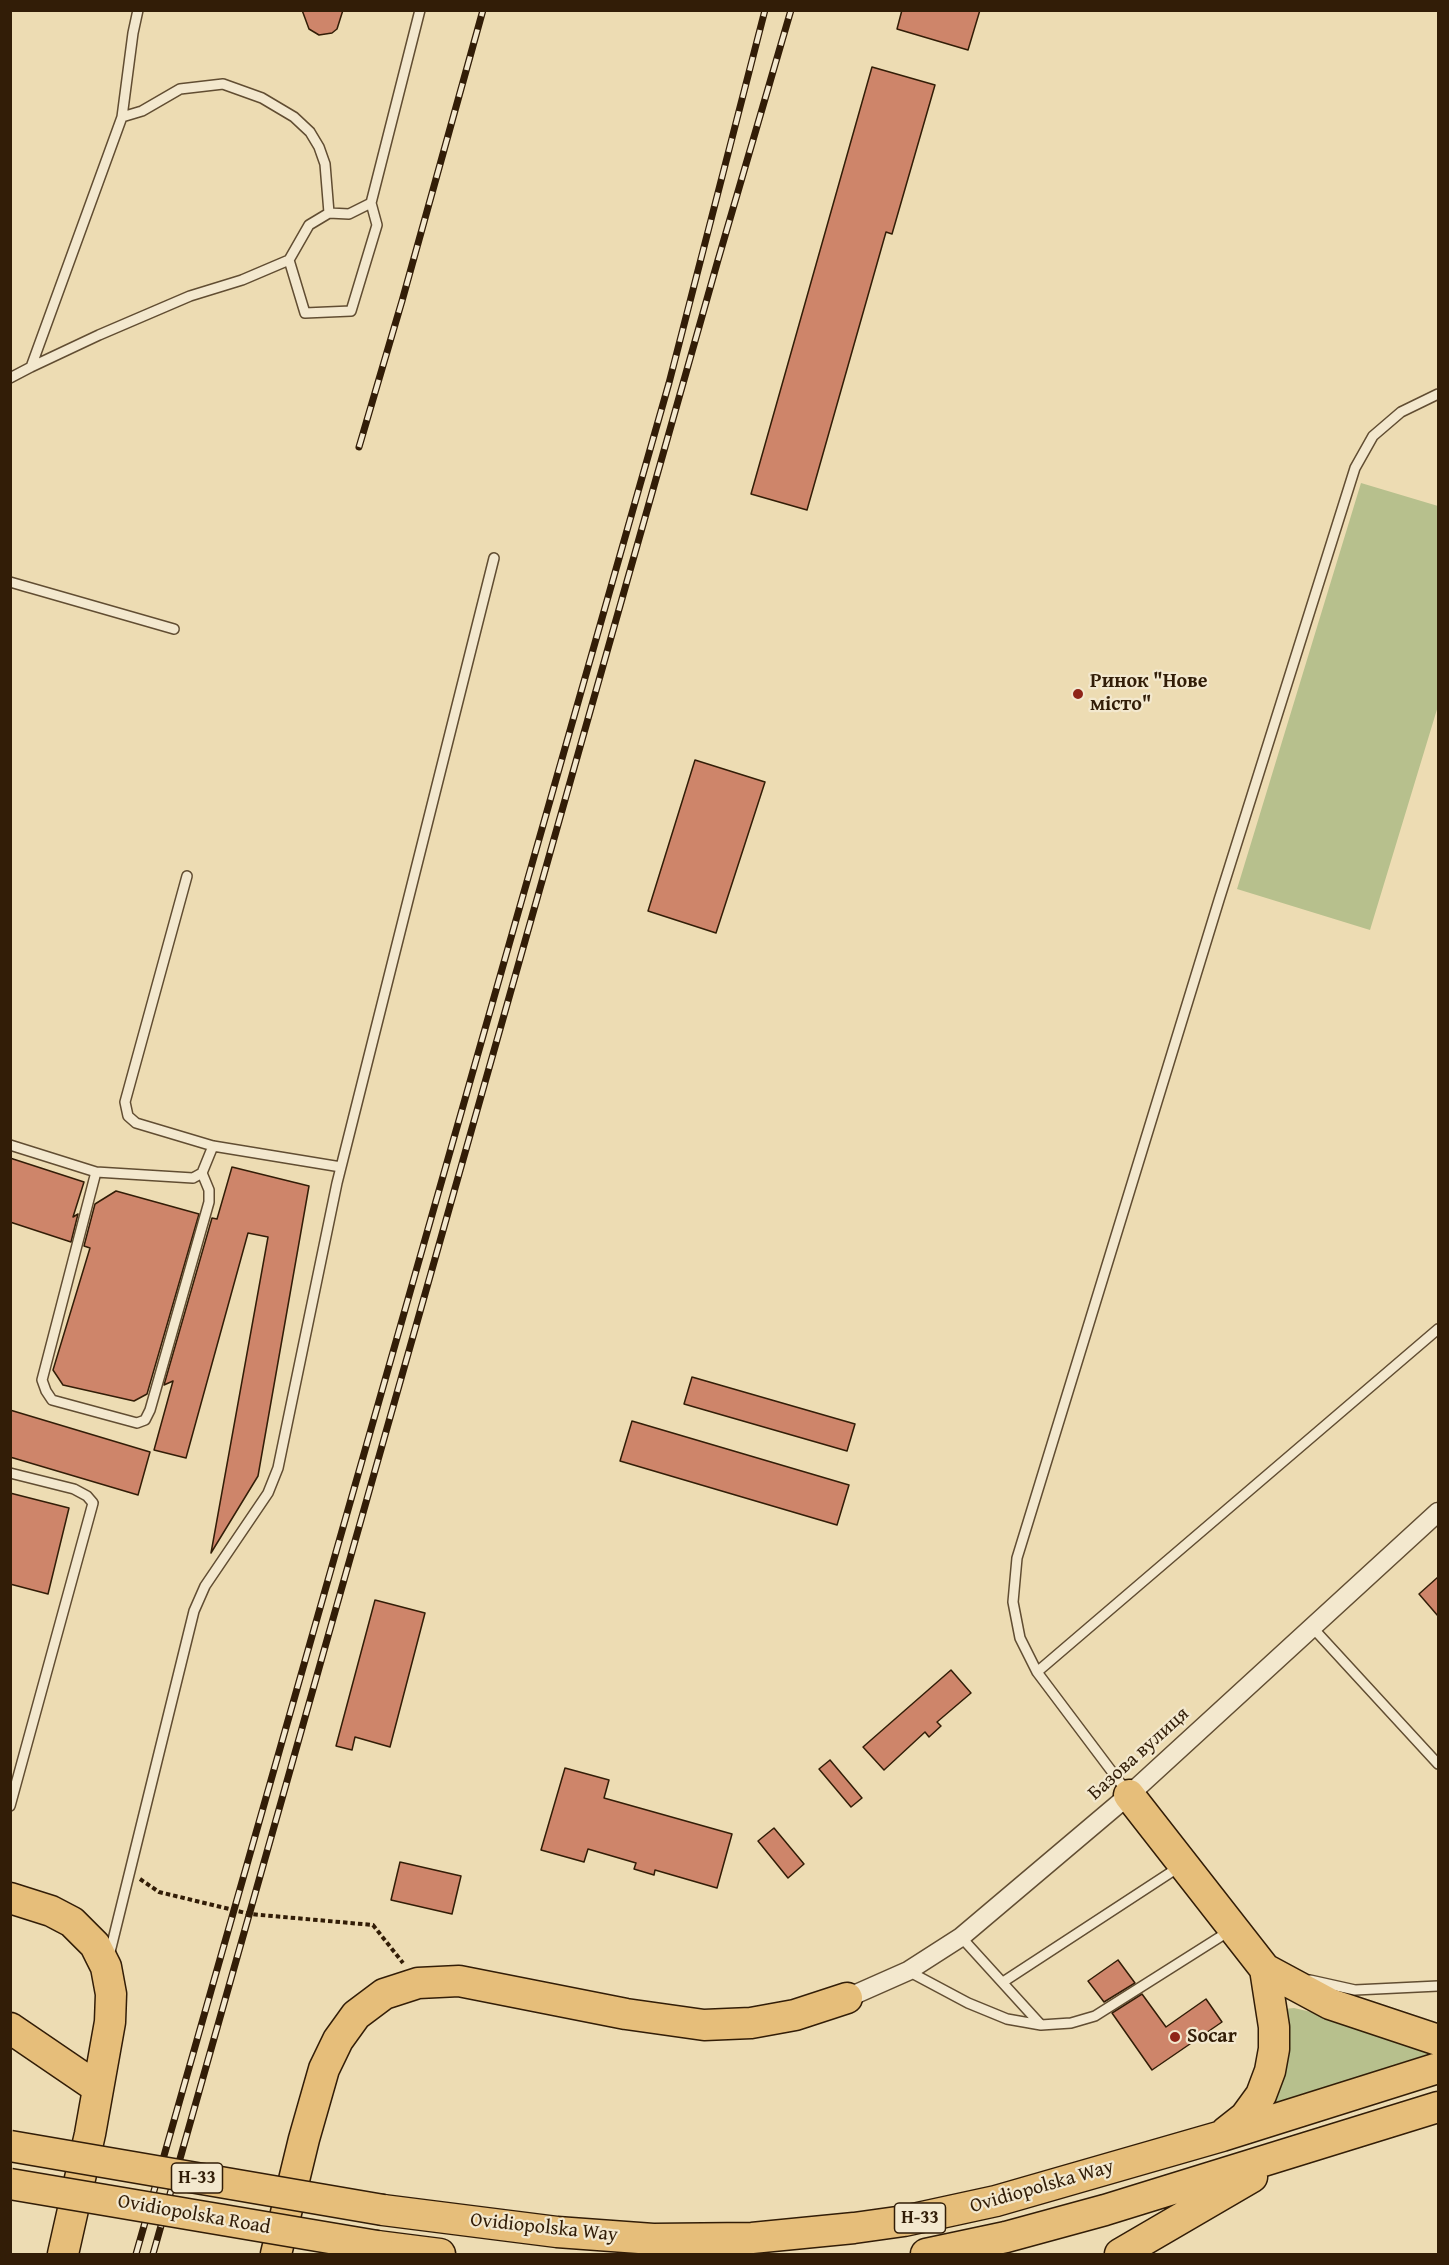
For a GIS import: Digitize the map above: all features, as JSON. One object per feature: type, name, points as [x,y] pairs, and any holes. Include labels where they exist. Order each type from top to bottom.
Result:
[{"type":"main road","points":[[1129,1795],[1265,1969],[1330,2004],[1438,2040]]},
{"type":"main road","points":[[10,1898],[51,1911],[72,1922],[95,1945],[106,1967],[111,1994],[110,2022],[98,2088],[62,2248]]},
{"type":"main road","points":[[1222,2136],[1245,2117],[1261,2095],[1270,2071],[1274,2049],[1274,2027],[1265,1969]]},
{"type":"main road","points":[[276,2254],[324,2069],[338,2040],[356,2015],[384,1994],[418,1983],[459,1982],[626,2014],[704,2025],[751,2023],[795,2015],[847,1998]]},
{"type":"main road","points":[[10,2028],[98,2088]]},
{"type":"main road","name":"Ovidiopolska Way","points":[[383,2210],[606,2237],[702,2239],[792,2235],[904,2221],[996,2201],[1222,2136],[1438,2068]]},
{"type":"main road","name":"Ovidiopolska Way","points":[[926,2254],[1006,2237],[1105,2210],[1438,2107]]},
{"type":"main road","points":[[259,2254],[304,2139]]},
{"type":"main road","name":"Ovidiopolska Road","points":[[10,2146],[383,2210]]},
{"type":"main road","points":[[1120,2254],[1293,2152]]},
{"type":"main road","name":"Ovidiopolska Road","points":[[10,2184],[377,2246],[440,2254]]},
{"type":"street","name":"Базова вулиця","points":[[847,1998],[908,1971],[961,1937],[1129,1795],[1438,1512]]},
{"type":"lane","points":[[31,367],[122,117],[138,10]]},
{"type":"lane","points":[[289,260],[305,313],[351,311],[377,225],[371,203],[420,10]]},
{"type":"lane","points":[[122,117],[142,111],[180,89],[223,84],[262,98],[294,117],[310,132],[319,147],[325,164],[329,213]]},
{"type":"lane","points":[[10,378],[99,334],[190,296],[242,280],[289,260],[309,225],[329,213],[349,214],[371,203]]},
{"type":"lane","points":[[1129,1795],[1037,1672],[1020,1638],[1013,1602],[1017,1558],[1222,889],[1355,468],[1373,436],[1401,412],[1438,394]]},
{"type":"lane","points":[[106,1967],[194,1611],[205,1586],[268,1493],[278,1468],[341,1167],[494,558]]},
{"type":"lane","points":[[10,582],[174,629]]},
{"type":"lane","points":[[187,876],[125,1102],[128,1116],[136,1123],[213,1146],[341,1167]]},
{"type":"lane","points":[[10,1145],[96,1172],[193,1178],[202,1173],[213,1146]]},
{"type":"lane","points":[[96,1172],[42,1380],[52,1400],[137,1423],[145,1420],[150,1410],[209,1202],[209,1190],[202,1173]]},
{"type":"lane","points":[[1037,1672],[1438,1329]]},
{"type":"lane","points":[[10,1473],[74,1489],[87,1496],[93,1503],[10,1806]]},
{"type":"lane","points":[[1312,1627],[1438,1764]]},
{"type":"lane","points":[[1003,1982],[1184,1863]]},
{"type":"lane","points":[[908,1971],[968,2003],[1007,2019],[1041,2025],[1071,2023],[1095,2016],[1234,1928]]},
{"type":"lane","points":[[961,1937],[1041,2025]]},
{"type":"lane","points":[[1265,1969],[1355,1990],[1438,1986]]},
{"type":"path","points":[[130,1872],[159,1892],[250,1914],[373,1925],[418,1983]]},
{"type":"green space","points":[[1361,483],[1438,506],[1438,706],[1370,930],[1237,889]]},
{"type":"green space","points":[[1294,2008],[1333,2017],[1438,2051],[1259,2109],[1284,2009]]},
{"type":"building","points":[[302,10],[343,10],[337,29],[332,33],[319,35],[309,29]]},
{"type":"building","points":[[902,10],[980,10],[968,50],[897,29]]},
{"type":"building","points":[[872,67],[935,85],[892,234],[886,232],[807,510],[751,494]]},
{"type":"building","points":[[695,760],[765,782],[716,933],[648,911]]},
{"type":"building","points":[[10,1158],[84,1182],[73,1217],[78,1214],[71,1242],[10,1222]]},
{"type":"building","points":[[232,1167],[309,1186],[258,1476],[211,1553],[268,1237],[248,1233],[186,1458],[154,1450],[173,1381],[164,1385],[212,1218],[217,1219]]},
{"type":"building","points":[[116,1191],[199,1214],[147,1394],[134,1401],[63,1385],[53,1370],[90,1248],[84,1246],[95,1204]]},
{"type":"building","points":[[692,1377],[855,1424],[847,1451],[684,1404]]},
{"type":"building","points":[[10,1410],[150,1452],[138,1495],[10,1457]]},
{"type":"building","points":[[632,1421],[849,1485],[837,1525],[620,1461]]},
{"type":"building","points":[[10,1493],[69,1508],[48,1594],[10,1584]]},
{"type":"building","points":[[1438,1577],[1438,1616],[1419,1594]]},
{"type":"building","points":[[375,1600],[425,1613],[390,1747],[355,1737],[352,1750],[336,1746]]},
{"type":"building","points":[[951,1670],[971,1693],[937,1722],[941,1726],[929,1737],[925,1732],[884,1770],[863,1747]]},
{"type":"building","points":[[830,1760],[862,1798],[851,1807],[819,1769]]},
{"type":"building","points":[[565,1768],[609,1780],[604,1798],[732,1834],[717,1888],[655,1870],[654,1875],[634,1869],[636,1863],[588,1849],[584,1862],[541,1850]]},
{"type":"building","points":[[774,1828],[804,1864],[788,1878],[758,1841]]},
{"type":"building","points":[[400,1862],[461,1876],[452,1914],[391,1900]]},
{"type":"building","points":[[1118,1960],[1135,1983],[1104,2002],[1088,1981]]},
{"type":"building","name":"Socar","points":[[1142,1994],[1166,2027],[1206,1999],[1222,2022],[1152,2070],[1112,2013]]},
{"type":"railway","points":[[359,447],[483,10]]},
{"type":"railway","points":[[136,2254],[669,383],[765,10]]},
{"type":"railway","points":[[153,2254],[718,260],[791,10]]},
{"type":"place","name":"Ринок \"Нове місто\"","points":[[1078,694]]},
{"type":"place","name":"Socar","points":[[1175,2037]]}]
